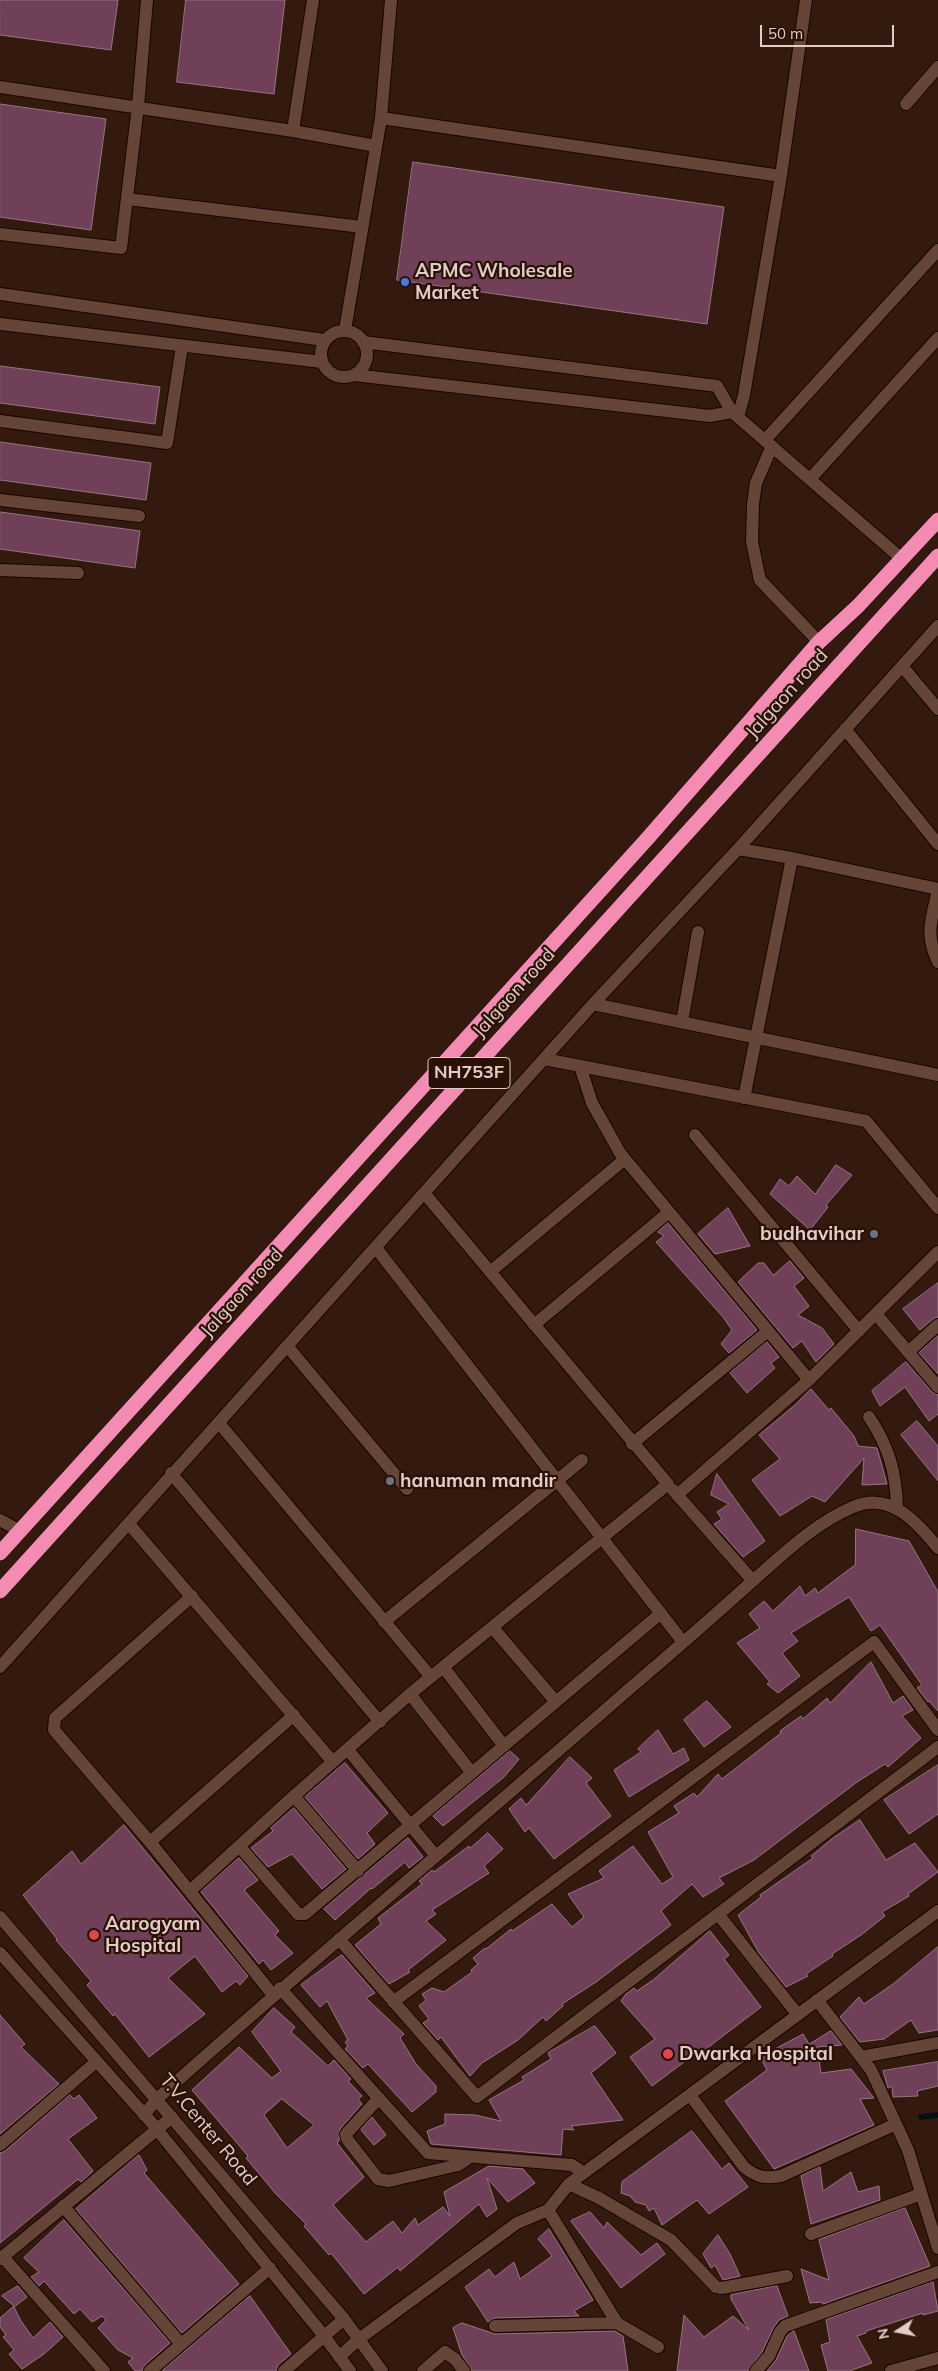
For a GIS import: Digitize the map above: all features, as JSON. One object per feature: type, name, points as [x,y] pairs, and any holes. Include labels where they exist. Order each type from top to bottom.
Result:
[{"type":"highway","name":"Jalgaon road","points":[[0,1553],[641,847],[819,642],[858,606],[938,520]]},
{"type":"highway","name":"Jalgaon road","points":[[0,1591],[938,556]]},
{"type":"street","points":[[0,234],[121,248],[138,106],[147,0]]},
{"type":"street","points":[[293,131],[314,0]]},
{"type":"street","points":[[345,330],[381,118],[392,0]]},
{"type":"street","points":[[735,414],[744,395],[781,176],[806,0]]},
{"type":"street","points":[[906,104],[938,67]]},
{"type":"street","points":[[0,86],[138,106],[376,146]]},
{"type":"street","points":[[381,118],[781,176]]},
{"type":"street","points":[[127,199],[362,227]]},
{"type":"street","points":[[819,642],[760,580],[752,542],[753,504],[756,483],[769,443],[938,250]]},
{"type":"street","points":[[0,294],[324,340]]},
{"type":"street","points":[[0,324],[322,362]]},
{"type":"street","points":[[354,375],[360,370],[366,357],[364,342],[359,336],[345,330],[337,331],[324,340],[321,347],[322,362],[332,374],[339,376],[354,375],[710,416],[735,414]]},
{"type":"street","points":[[810,479],[938,338]]},
{"type":"street","points":[[364,342],[717,386],[735,414],[902,558]]},
{"type":"street","points":[[0,421],[166,443],[182,346]]},
{"type":"street","points":[[0,500],[139,516]]},
{"type":"street","points":[[0,570],[78,573]]},
{"type":"street","points":[[0,1667],[129,1524],[171,1473],[288,1347],[593,1004],[738,849],[938,626]]},
{"type":"street","points":[[902,666],[938,709]]},
{"type":"street","points":[[845,729],[938,844]]},
{"type":"street","points":[[738,849],[792,858],[938,890],[929,928],[930,940],[938,962]]},
{"type":"street","points":[[744,1098],[792,858]]},
{"type":"street","points":[[682,1022],[698,932]]},
{"type":"street","points":[[593,1004],[938,1075]]},
{"type":"street","points":[[544,1060],[866,1122],[938,1208]]},
{"type":"street","points":[[580,1066],[592,1103],[604,1128],[625,1159],[809,1380]]},
{"type":"street","points":[[695,1135],[859,1331]]},
{"type":"street","points":[[490,1272],[625,1159]]},
{"type":"street","points":[[425,1194],[632,1444],[753,1581]]},
{"type":"street","points":[[534,1325],[669,1212]]},
{"type":"street","points":[[376,1248],[683,1642]]},
{"type":"street","points":[[677,1495],[809,1380],[938,1252]]},
{"type":"street","points":[[876,1314],[938,1387]]},
{"type":"street","points":[[908,1352],[938,1325]]},
{"type":"street","points":[[632,1444],[768,1330]]},
{"type":"street","points":[[288,1347],[407,1489]]},
{"type":"street","points":[[869,1417],[883,1438],[890,1458],[896,1484],[897,1508]]},
{"type":"street","points":[[219,1423],[431,1677]]},
{"type":"street","points":[[384,1622],[582,1460]]},
{"type":"street","points":[[171,1473],[380,1722]]},
{"type":"street","points":[[190,1891],[410,1694],[668,1484]]},
{"type":"street","points":[[144,2115],[157,2099],[276,1992],[436,1856],[808,1533],[855,1506],[876,1502],[897,1508],[919,1525],[938,1548]]},
{"type":"street","points":[[0,1520],[20,1531]]},
{"type":"street","points":[[129,1524],[334,1762]]},
{"type":"street","points":[[192,1596],[55,1718],[53,1723],[54,1730],[276,1992],[379,2098],[428,2153],[572,2165],[584,2173]]},
{"type":"street","points":[[240,1846],[298,1914],[302,1916],[358,1871],[661,1613]]},
{"type":"street","points":[[493,1628],[556,1702]]},
{"type":"street","points":[[393,2002],[874,1642],[938,1730]]},
{"type":"street","points":[[444,1668],[504,1746]]},
{"type":"street","points":[[410,1694],[472,1773]]},
{"type":"street","points":[[150,1842],[294,1715]]},
{"type":"street","points":[[339,1939],[477,2097],[938,1747]]},
{"type":"street","points":[[348,1750],[436,1856]]},
{"type":"street","points":[[294,1796],[358,1871]]},
{"type":"street","points":[[339,2357],[359,2339],[516,2223],[548,2210],[569,2184],[938,1911]]},
{"type":"street","points":[[718,1914],[798,2015]]},
{"type":"street","name":"T.V.Center Road","points":[[0,1917],[344,2319],[382,2371]]},
{"type":"street","name":"T.V.Center Road","points":[[0,1953],[157,2130],[270,2268],[350,2371]]},
{"type":"street","points":[[817,2000],[871,2070],[908,2150],[921,2194],[933,2215],[938,2248]]},
{"type":"street","points":[[861,2057],[938,2043]]},
{"type":"street","points":[[0,2145],[96,2062]]},
{"type":"street","points":[[690,2095],[744,2167],[753,2175],[761,2178],[781,2176],[896,2124]]},
{"type":"street","points":[[379,2098],[346,2134],[347,2139],[378,2179],[389,2181],[458,2165],[470,2157]]},
{"type":"street","points":[[104,2371],[1,2258],[172,2117]]},
{"type":"street","points":[[569,2184],[599,2198],[671,2240],[716,2287],[722,2288],[787,2276]]},
{"type":"street","points":[[811,2234],[921,2194]]},
{"type":"street","points":[[63,2206],[181,2344]]},
{"type":"street","points":[[548,2210],[616,2323]]},
{"type":"street","points":[[150,2371],[270,2268]]},
{"type":"street","points":[[756,2371],[769,2356],[780,2332],[785,2326],[938,2272]]},
{"type":"street","points":[[284,2371],[344,2319]]},
{"type":"street","points":[[495,2326],[604,2321],[616,2323],[658,2347]]},
{"type":"street","points":[[423,2371],[445,2352],[455,2359],[464,2371]]},
{"type":"street","points":[[891,2371],[938,2358]]},
{"type":"building","points":[[0,0],[118,0],[111,50],[0,35]]},
{"type":"building","points":[[186,0],[285,0],[274,94],[177,82]]},
{"type":"building","points":[[0,104],[106,119],[91,230],[0,217]]},
{"type":"building","points":[[413,162],[724,207],[707,324],[397,280]]},
{"type":"building","points":[[0,366],[160,387],[155,424],[0,403]]},
{"type":"building","points":[[0,442],[151,463],[146,500],[0,480]]},
{"type":"building","points":[[0,512],[140,531],[135,568],[0,549]]},
{"type":"building","points":[[836,1165],[852,1175],[826,1205],[828,1207],[810,1230],[770,1194],[780,1179],[789,1186],[797,1176],[815,1194]]},
{"type":"building","points":[[728,1208],[750,1246],[715,1254],[698,1234]]},
{"type":"building","points":[[668,1223],[757,1330],[729,1353],[721,1344],[732,1330],[723,1317],[656,1242],[664,1236],[658,1232]]},
{"type":"building","points":[[790,1261],[804,1278],[794,1286],[809,1306],[798,1315],[822,1328],[834,1344],[816,1362],[802,1341],[793,1348],[738,1282],[758,1263],[764,1263],[773,1275]]},
{"type":"building","points":[[938,1283],[938,1317],[920,1330],[903,1309]]},
{"type":"building","points":[[938,1336],[938,1374],[919,1353]]},
{"type":"building","points":[[767,1342],[779,1357],[771,1363],[775,1368],[747,1393],[730,1373]]},
{"type":"building","points":[[906,1362],[932,1392],[938,1395],[938,1414],[929,1421],[905,1387],[880,1406],[872,1391]]},
{"type":"building","points":[[811,1389],[829,1410],[831,1408],[854,1436],[858,1446],[877,1448],[887,1484],[862,1485],[864,1458],[825,1502],[812,1496],[780,1516],[752,1480],[780,1459],[759,1435]]},
{"type":"building","points":[[917,1421],[938,1446],[938,1481],[901,1435]]},
{"type":"building","points":[[717,1474],[765,1541],[743,1557],[714,1524],[722,1519],[717,1512],[729,1504],[711,1495]]},
{"type":"building","points":[[856,1529],[909,1541],[938,1592],[938,1711],[917,1688],[922,1685],[880,1625],[871,1631],[849,1597],[791,1633],[798,1641],[782,1653],[800,1676],[778,1693],[767,1684],[770,1682],[737,1643],[760,1628],[749,1614],[764,1601],[773,1611],[800,1586],[805,1596],[815,1588],[818,1593],[855,1565]]},
{"type":"building","points":[[871,1662],[893,1703],[903,1696],[913,1710],[902,1716],[921,1738],[888,1767],[885,1764],[857,1782],[754,1860],[719,1878],[724,1884],[703,1897],[692,1884],[661,1911],[671,1925],[596,1982],[562,2004],[563,2006],[546,2021],[543,2017],[518,2040],[482,2063],[470,2076],[441,2037],[438,2040],[423,2023],[429,2019],[419,2006],[426,2000],[422,1994],[432,1988],[444,1992],[472,1972],[471,1970],[478,1964],[473,1958],[485,1948],[511,1929],[512,1931],[552,1904],[572,1927],[584,1917],[568,1894],[604,1878],[599,1871],[633,1846],[662,1884],[673,1877],[648,1832],[679,1813],[674,1806],[694,1793],[697,1797],[718,1774],[722,1779],[801,1716],[803,1719],[827,1698],[830,1703]]},
{"type":"building","points":[[707,1701],[731,1727],[704,1747],[684,1720]]},
{"type":"building","points":[[658,1730],[673,1754],[684,1748],[689,1760],[629,1797],[614,1770],[641,1752],[638,1749]]},
{"type":"building","points":[[510,1751],[519,1759],[504,1777],[443,1826],[433,1816]]},
{"type":"building","points":[[570,1757],[592,1778],[586,1783],[611,1816],[554,1859],[529,1828],[525,1832],[509,1809],[521,1798],[526,1805]]},
{"type":"building","points":[[345,1763],[388,1813],[367,1833],[375,1844],[358,1859],[305,1797]]},
{"type":"building","points":[[938,1765],[938,1814],[909,1834],[884,1800]]},
{"type":"building","points":[[294,1808],[346,1869],[322,1889],[292,1854],[268,1867],[251,1848],[273,1831],[271,1828]]},
{"type":"building","points":[[860,1820],[886,1860],[915,1843],[938,1872],[908,1894],[909,1896],[882,1912],[885,1916],[806,1974],[808,1976],[786,1987],[759,1953],[738,1915],[761,1897],[760,1895],[813,1858],[811,1856],[833,1838]]},
{"type":"building","points":[[124,1825],[248,1976],[240,1985],[236,1981],[222,1992],[195,1956],[168,1978],[205,2014],[149,2057],[115,2014],[113,2016],[87,1985],[91,1981],[56,1940],[23,1895],[72,1851],[81,1864]]},
{"type":"building","points":[[488,1833],[503,1849],[484,1866],[489,1873],[432,1910],[436,1914],[426,1921],[446,1940],[408,1970],[410,1972],[389,1984],[355,1945],[381,1924],[378,1918],[422,1884],[419,1881],[432,1870],[434,1872],[469,1846],[470,1848]]},
{"type":"building","points":[[408,1838],[423,1857],[409,1868],[405,1862],[371,1888],[335,1920],[324,1909]]},
{"type":"building","points":[[239,1858],[258,1880],[244,1890],[279,1931],[275,1935],[293,1953],[271,1970],[263,1960],[259,1964],[201,1892]]},
{"type":"building","points":[[710,1931],[729,1955],[724,1959],[761,2007],[702,2052],[700,2050],[652,2086],[630,2057],[655,2039],[621,2001],[634,1988],[637,1991],[653,1980]]},
{"type":"building","points":[[938,1947],[938,2030],[919,2033],[911,2020],[884,2039],[860,2042],[840,2017],[859,1997],[864,2004],[893,1984]]},
{"type":"building","points":[[342,1955],[375,1993],[366,1998],[404,2034],[400,2038],[416,2064],[436,2086],[436,2092],[412,2112],[368,2064],[363,2068],[345,2049],[348,2046],[345,2042],[348,2040],[327,2001],[320,2007],[301,1985]]},
{"type":"building","points":[[274,2008],[295,2027],[291,2032],[328,2066],[334,2060],[351,2079],[348,2081],[362,2096],[358,2099],[362,2104],[340,2129],[339,2141],[337,2143],[364,2177],[333,2205],[366,2242],[393,2221],[402,2233],[415,2218],[418,2225],[443,2207],[450,2216],[444,2192],[489,2166],[523,2169],[535,2183],[508,2202],[487,2178],[497,2209],[487,2217],[479,2204],[400,2271],[398,2267],[364,2294],[331,2253],[329,2255],[304,2226],[306,2224],[276,2194],[246,2158],[248,2156],[192,2090],[239,2047],[272,2078],[281,2071],[252,2032]],"holes":[[[282,2099],[314,2125],[287,2148],[264,2115]]]},
{"type":"building","points":[[0,2015],[25,2044],[21,2047],[59,2084],[0,2134]]},
{"type":"building","points":[[595,2026],[616,2053],[591,2073],[623,2120],[571,2126],[574,2130],[563,2129],[561,2155],[431,2144],[427,2131],[445,2124],[445,2114],[475,2115],[501,2121],[489,2100],[524,2080],[522,2077],[551,2059],[548,2053]]},
{"type":"building","points":[[831,2031],[842,2045],[817,2047],[821,2073],[851,2069],[874,2098],[860,2099],[874,2125],[774,2169],[725,2101],[767,2070],[760,2057],[803,2034],[809,2044]]},
{"type":"building","points":[[938,2062],[938,2086],[917,2091],[918,2096],[893,2097],[892,2086],[888,2088],[883,2071]]},
{"type":"building","points":[[70,2095],[74,2099],[79,2095],[97,2118],[68,2139],[93,2171],[81,2182],[78,2179],[0,2243],[0,2153],[5,2151]]},
{"type":"building","points":[[372,2117],[386,2135],[374,2145],[361,2130]]},
{"type":"building","points":[[692,2131],[722,2169],[729,2163],[748,2187],[709,2214],[697,2200],[662,2225],[654,2208],[649,2211],[646,2205],[635,2202],[630,2196],[621,2193],[622,2182]]},
{"type":"building","points":[[139,2155],[147,2170],[144,2173],[239,2284],[182,2333],[76,2209]]},
{"type":"building","points":[[820,2167],[823,2191],[851,2172],[858,2192],[879,2186],[880,2200],[811,2224],[801,2176]]},
{"type":"building","points":[[905,2208],[930,2266],[823,2304],[822,2302],[810,2303],[801,2269],[829,2280],[819,2240]]},
{"type":"building","points":[[590,2212],[604,2228],[607,2222],[641,2255],[657,2243],[665,2254],[621,2288],[571,2221]]},
{"type":"building","points":[[64,2220],[170,2343],[145,2365],[142,2371],[135,2371],[128,2362],[133,2358],[118,2350],[98,2328],[106,2320],[102,2316],[92,2322],[80,2309],[74,2314],[44,2281],[39,2286],[31,2277],[39,2272],[24,2258]]},
{"type":"building","points":[[549,2229],[593,2300],[574,2311],[579,2316],[495,2318],[488,2322],[465,2287],[489,2269],[495,2277],[514,2262],[520,2279],[552,2256],[538,2239]]},
{"type":"building","points":[[718,2235],[730,2254],[740,2276],[723,2280],[715,2265],[711,2268],[703,2254]]},
{"type":"building","points":[[933,2282],[938,2311],[923,2315],[923,2313],[866,2331],[866,2333],[857,2336],[872,2363],[849,2371],[828,2371],[821,2345],[830,2342],[826,2320]]},
{"type":"building","points":[[18,2286],[27,2297],[14,2307],[33,2338],[50,2322],[63,2337],[44,2354],[22,2369],[9,2354],[14,2350],[3,2337],[6,2335],[0,2327],[0,2318],[14,2306],[2,2296]]},
{"type":"building","points":[[777,2286],[788,2316],[779,2320],[762,2352],[748,2371],[677,2371],[684,2315],[704,2337],[733,2316],[749,2330],[731,2299],[731,2295]]},
{"type":"building","points":[[250,2296],[291,2354],[278,2365],[276,2371],[162,2371]]},
{"type":"building","points":[[462,2323],[495,2334],[615,2331],[623,2336],[628,2371],[472,2371],[462,2355],[453,2328]]},
{"type":"building","points":[[794,2331],[809,2371],[767,2371],[776,2360],[787,2336]]},
{"type":"waterway","points":[[921,2117],[938,2115]]},
{"type":"place","name":"APMC Wholesale Market","points":[[405,282]]},
{"type":"place","name":"budhavihar","points":[[874,1234]]},
{"type":"place","name":"hanuman mandir","points":[[390,1481]]},
{"type":"place","name":"Aarogyam Hospital","points":[[94,1935]]},
{"type":"place","name":"Dwarka Hospital","points":[[668,2054]]}]
